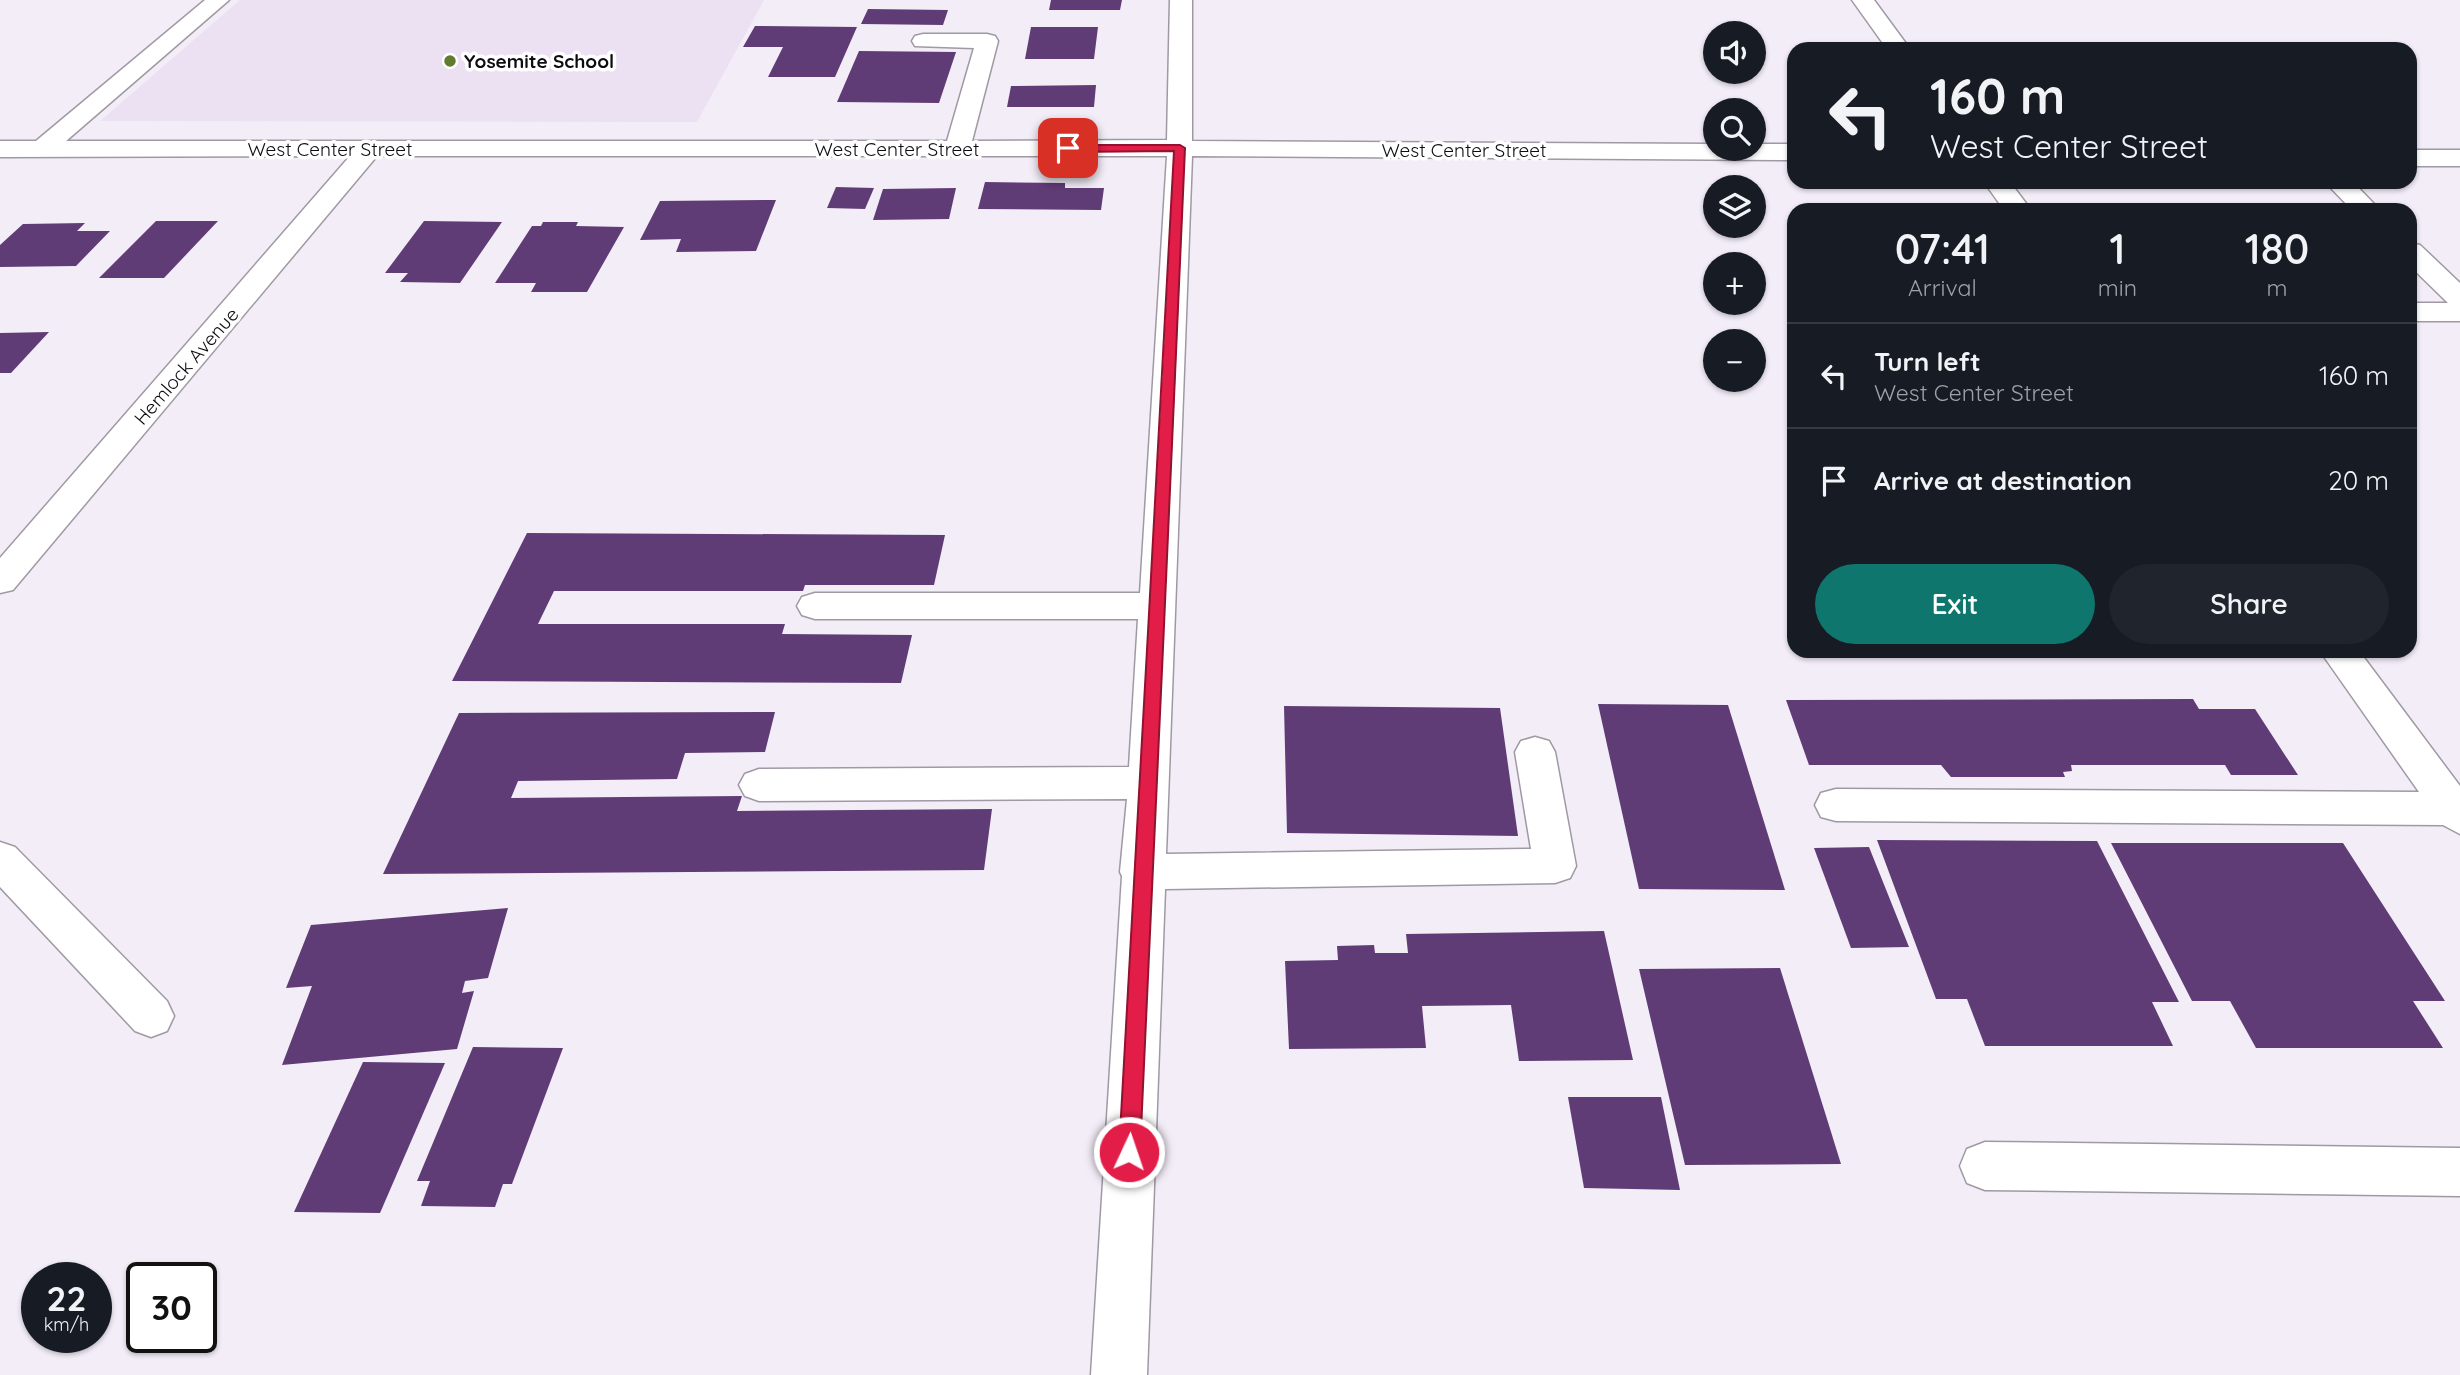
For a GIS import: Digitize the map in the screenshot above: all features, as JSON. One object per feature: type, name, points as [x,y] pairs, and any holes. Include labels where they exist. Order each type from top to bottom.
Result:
[{"type":"street","points":[[42,149],[218,0]]},
{"type":"street","points":[[1119,1375],[1180,148],[1181,0]]},
{"type":"street","points":[[1863,0],[1894,42]]},
{"type":"street","points":[[923,41],[987,41],[957,149]]},
{"type":"street","name":"West Center Street","points":[[0,149],[1180,148],[1787,152]]},
{"type":"street","name":"Hemlock Avenue","points":[[0,581],[370,149]]},
{"type":"street","points":[[2417,158],[2460,158]]},
{"type":"street","points":[[2345,189],[2360,203]]},
{"type":"street","points":[[2417,258],[2460,299]]},
{"type":"street","points":[[2417,312],[2460,312]]},
{"type":"street","points":[[815,606],[1159,606]]},
{"type":"street","points":[[2344,658],[2451,795]]},
{"type":"street","points":[[1142,872],[1555,866],[1535,752]]},
{"type":"street","points":[[759,785],[1147,783]]},
{"type":"street","points":[[1836,805],[2451,795]]},
{"type":"street","points":[[0,859],[151,1016]]},
{"type":"street","points":[[1984,1167],[2460,1172]]},
{"type":"shaded area","name":"Yosemite School","points":[[240,0],[764,0],[697,122],[100,121]]},
{"type":"building","points":[[1051,0],[1122,0],[1120,10],[1049,10]]},
{"type":"building","points":[[868,9],[948,10],[943,25],[861,24]]},
{"type":"building","points":[[755,26],[857,27],[835,77],[768,77],[783,47],[743,47]]},
{"type":"building","points":[[1031,27],[1098,27],[1094,59],[1025,59]]},
{"type":"building","points":[[859,51],[956,52],[939,103],[837,102]]},
{"type":"building","points":[[1096,85],[1094,107],[1007,107],[1011,86]]},
{"type":"building","points":[[985,182],[1065,183],[1065,188],[1104,188],[1101,210],[978,209]]},
{"type":"building","points":[[836,187],[874,188],[865,209],[827,208]]},
{"type":"building","points":[[956,188],[949,219],[873,220],[883,189]]},
{"type":"building","points":[[776,200],[756,251],[676,252],[681,239],[640,240],[660,201]]},
{"type":"building","points":[[156,221],[218,221],[164,278],[99,278]]},
{"type":"building","points":[[424,221],[502,222],[460,283],[400,282],[408,273],[385,273]]},
{"type":"building","points":[[543,222],[578,222],[576,226],[624,227],[587,292],[531,292],[536,283],[495,283],[532,226],[541,226]]},
{"type":"building","points":[[85,223],[77,231],[110,231],[76,266],[0,267],[0,245],[23,224]]},
{"type":"building","points":[[49,332],[11,373],[0,373],[0,333]]},
{"type":"building","points":[[527,533],[945,535],[934,585],[805,585],[803,591],[554,591],[538,624],[785,624],[782,634],[912,635],[901,683],[452,681]]},
{"type":"building","points":[[2193,699],[2199,709],[2255,709],[2298,775],[2231,775],[2225,765],[2071,765],[2072,771],[2063,772],[2065,777],[1951,777],[1941,765],[1809,765],[1786,700]]},
{"type":"building","points":[[1598,704],[1728,705],[1785,890],[1639,889]]},
{"type":"building","points":[[1284,706],[1500,708],[1518,836],[1287,833]]},
{"type":"building","points":[[775,712],[765,752],[685,753],[677,779],[518,781],[511,798],[742,796],[737,811],[992,809],[984,870],[383,874],[459,713]]},
{"type":"building","points":[[1877,840],[2097,841],[2179,1002],[2152,1002],[2173,1046],[1985,1046],[1967,999],[1936,999]]},
{"type":"building","points":[[2111,843],[2343,843],[2445,1001],[2413,1001],[2443,1048],[2256,1048],[2230,1001],[2192,1001]]},
{"type":"building","points":[[1869,847],[1909,947],[1851,948],[1814,848]]},
{"type":"building","points":[[508,908],[488,978],[465,981],[462,993],[474,991],[457,1049],[282,1065],[312,986],[286,988],[311,925]]},
{"type":"building","points":[[1604,931],[1633,1060],[1519,1061],[1511,1005],[1422,1006],[1426,1048],[1289,1049],[1285,961],[1338,960],[1337,946],[1374,945],[1375,953],[1408,953],[1406,934]]},
{"type":"building","points":[[1780,968],[1841,1164],[1685,1165],[1639,969]]},
{"type":"building","points":[[473,1047],[563,1048],[512,1184],[503,1184],[495,1207],[421,1206],[430,1181],[417,1181]]},
{"type":"building","points":[[363,1062],[445,1063],[380,1213],[294,1212]]},
{"type":"building","points":[[1568,1097],[1661,1097],[1680,1190],[1584,1188]]},
{"type":"place","name":"Yosemite School","points":[[450,61]]},
{"type":"route","points":[[1068,148],[1180,148],[1159,606],[1147,783],[1129,1152]]}]
